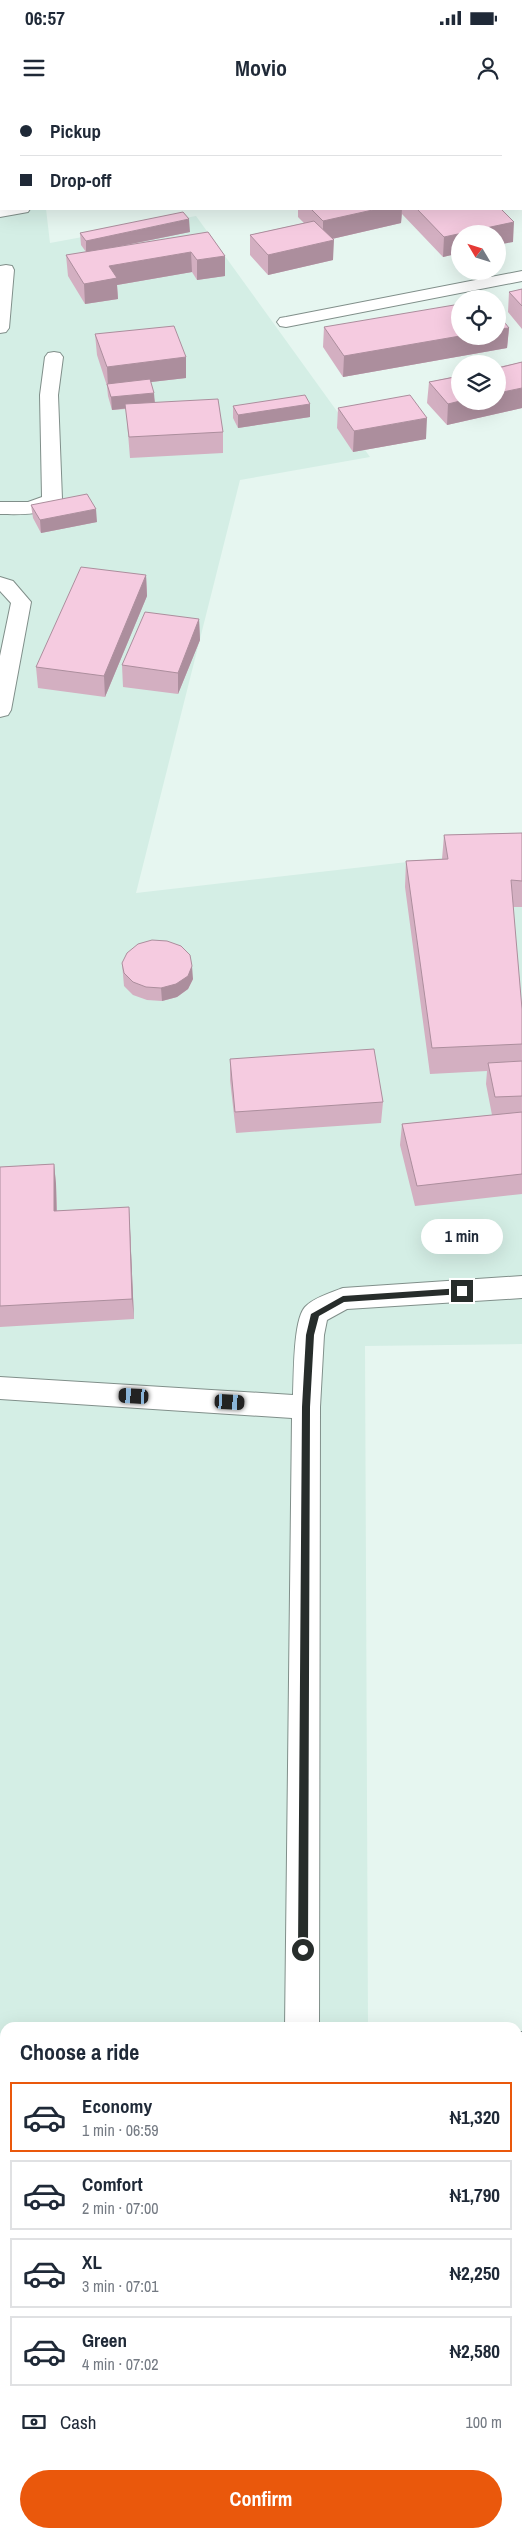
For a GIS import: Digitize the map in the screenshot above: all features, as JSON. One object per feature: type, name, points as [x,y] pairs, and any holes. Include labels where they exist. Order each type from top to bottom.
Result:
[{"type":"street","points":[[0,212],[15,210]]},
{"type":"street","points":[[0,328],[6,270]]},
{"type":"street","points":[[286,322],[522,276]]},
{"type":"street","points":[[0,508],[33,508],[45,505],[52,499],[49,395],[54,357]]},
{"type":"street","points":[[0,583],[6,585],[21,602],[0,710]]},
{"type":"street","points":[[302,2022],[306,1407],[310,1335],[315,1314],[343,1299],[522,1287]]},
{"type":"street","points":[[0,1388],[306,1407]]},
{"type":"shaded area","points":[[0,210],[46,210],[50,243],[196,216],[370,457],[240,480],[136,893],[522,849],[522,1344],[365,1346],[368,2022],[0,2022]]},
{"type":"building","points":[[312,210],[372,210],[323,221]]},
{"type":"building","points":[[418,210],[502,210],[514,222],[500,225],[451,225],[451,236],[444,237]]},
{"type":"building","points":[[183,212],[189,219],[86,241],[80,233]]},
{"type":"building","points":[[314,221],[334,240],[268,255],[250,235]]},
{"type":"building","points":[[208,232],[225,256],[197,260],[191,252],[109,266],[117,278],[84,284],[66,255]]},
{"type":"building","points":[[522,289],[522,306],[509,292]]},
{"type":"building","points":[[451,306],[451,338],[344,356],[324,327]]},
{"type":"building","points":[[174,326],[186,357],[107,367],[95,334]]},
{"type":"building","points":[[522,362],[522,388],[506,391],[506,366]]},
{"type":"building","points":[[451,378],[451,403],[448,404],[429,382]]},
{"type":"building","points":[[150,379],[154,393],[111,397],[107,384]]},
{"type":"building","points":[[305,395],[310,404],[238,415],[233,406]]},
{"type":"building","points":[[410,395],[427,418],[354,431],[338,408]]},
{"type":"building","points":[[218,399],[223,432],[129,437],[125,404]]},
{"type":"building","points":[[87,494],[96,509],[40,520],[31,505]]},
{"type":"building","points":[[81,567],[146,575],[104,676],[36,667]]},
{"type":"building","points":[[145,612],[199,619],[178,673],[122,665]]},
{"type":"building","points":[[522,833],[522,881],[511,880],[522,1009],[522,1044],[432,1048],[406,861],[448,859],[444,835]]},
{"type":"building","points":[[152,940],[167,941],[181,946],[190,955],[192,966],[188,976],[176,984],[161,988],[146,987],[133,982],[124,973],[122,963],[127,953],[138,944]]},
{"type":"building","points":[[374,1049],[383,1102],[235,1112],[230,1059]]},
{"type":"building","points":[[522,1061],[522,1096],[495,1097],[488,1063]]},
{"type":"building","points":[[522,1112],[522,1174],[417,1186],[402,1124]]},
{"type":"building","points":[[54,1164],[54,1211],[129,1207],[132,1299],[0,1306],[0,1167]]},
{"type":"route","points":[[303,1950],[306,1407],[310,1335],[315,1314],[343,1299],[462,1291]]}]
